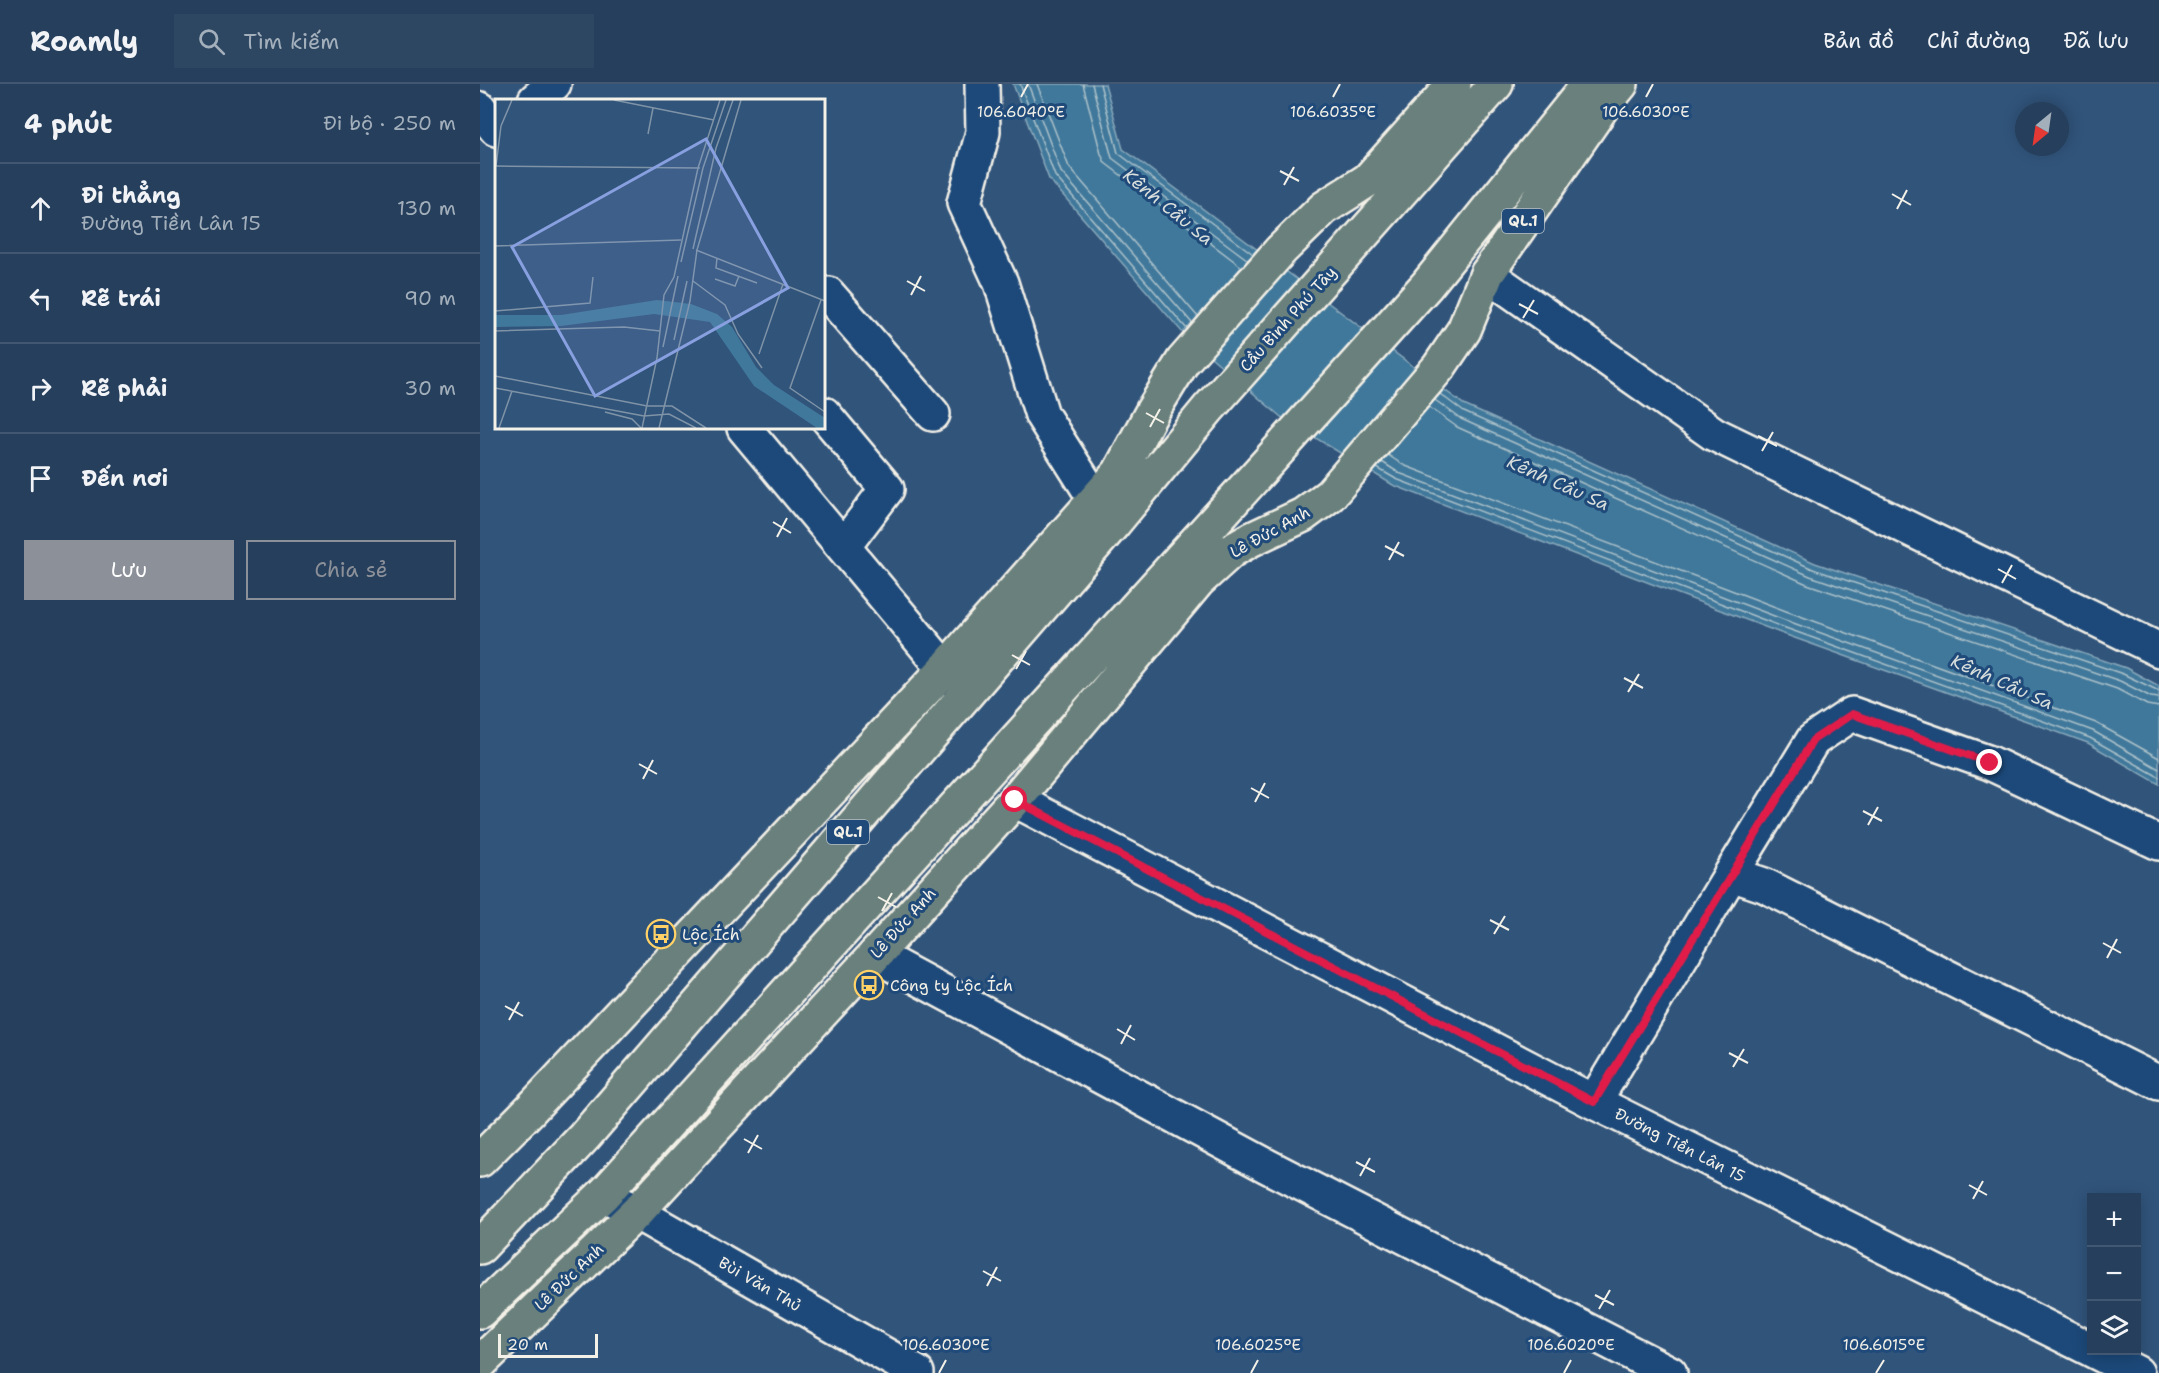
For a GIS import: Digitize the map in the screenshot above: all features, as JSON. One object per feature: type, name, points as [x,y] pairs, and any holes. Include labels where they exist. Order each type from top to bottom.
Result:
[{"type":"highway","name":"QL.1","points":[[480,1247],[584,1137],[967,695],[1105,511],[1119,473],[1183,361],[1281,250],[1324,208],[1368,180],[1454,84]]},
{"type":"highway","name":"Cầu Bình Phú Tây","points":[[1105,511],[1208,409],[1496,84]]},
{"type":"highway","name":"QL.1","points":[[480,1311],[604,1194],[1270,460],[1427,285],[1589,84]]},
{"type":"highway","name":"QL.1","points":[[1487,274],[1605,103],[1622,84]]},
{"type":"highway","name":"Lê Đức Anh","points":[[480,1363],[636,1214],[875,955],[1015,800],[1198,581],[1231,551],[1303,515],[1330,495],[1439,368],[1464,330],[1487,274]]},
{"type":"highway","name":"QL.1","points":[[480,1160],[529,1111],[944,670],[1105,511]]},
{"type":"street","points":[[536,99],[554,84]]},
{"type":"street","points":[[982,84],[983,132],[964,203],[1001,283],[1042,415],[1105,511]]},
{"type":"street","points":[[480,109],[495,128]]},
{"type":"street","points":[[1487,274],[1714,434],[2159,650]]},
{"type":"street","points":[[825,296],[828,294],[933,414]]},
{"type":"street","points":[[825,415],[887,489],[843,547]]},
{"type":"street","points":[[745,429],[967,695]]},
{"type":"street","points":[[1594,1102],[1813,740],[1852,714],[1990,763],[2159,843]]},
{"type":"street","name":"Đường Tiền Lân 15","points":[[1015,800],[1594,1102],[2087,1348]]},
{"type":"street","points":[[1731,874],[1764,885],[2159,1083]]},
{"type":"street","points":[[875,955],[1267,1166],[1670,1373]]},
{"type":"street","name":"Bùi Văn Thủ","points":[[604,1194],[917,1373]]},
{"type":"street","name":"Đường Tiền Lân 15","points":[[2102,1355],[2137,1373]]},
{"type":"water","name":"Kênh Cầu Sa","points":[[1013,84],[1105,84],[1123,149],[1466,406],[1815,563],[2126,668],[2159,686],[2159,784],[2088,743],[1778,632],[1393,485],[1281,417],[1183,333],[1049,179]]},
{"type":"place","name":"Lộc Ích","points":[[661,934]]},
{"type":"place","name":"Công ty Lộc Ích","points":[[869,985]]},
{"type":"route","points":[[1015,800],[1594,1102],[1813,740],[1852,714],[1990,763]]}]
